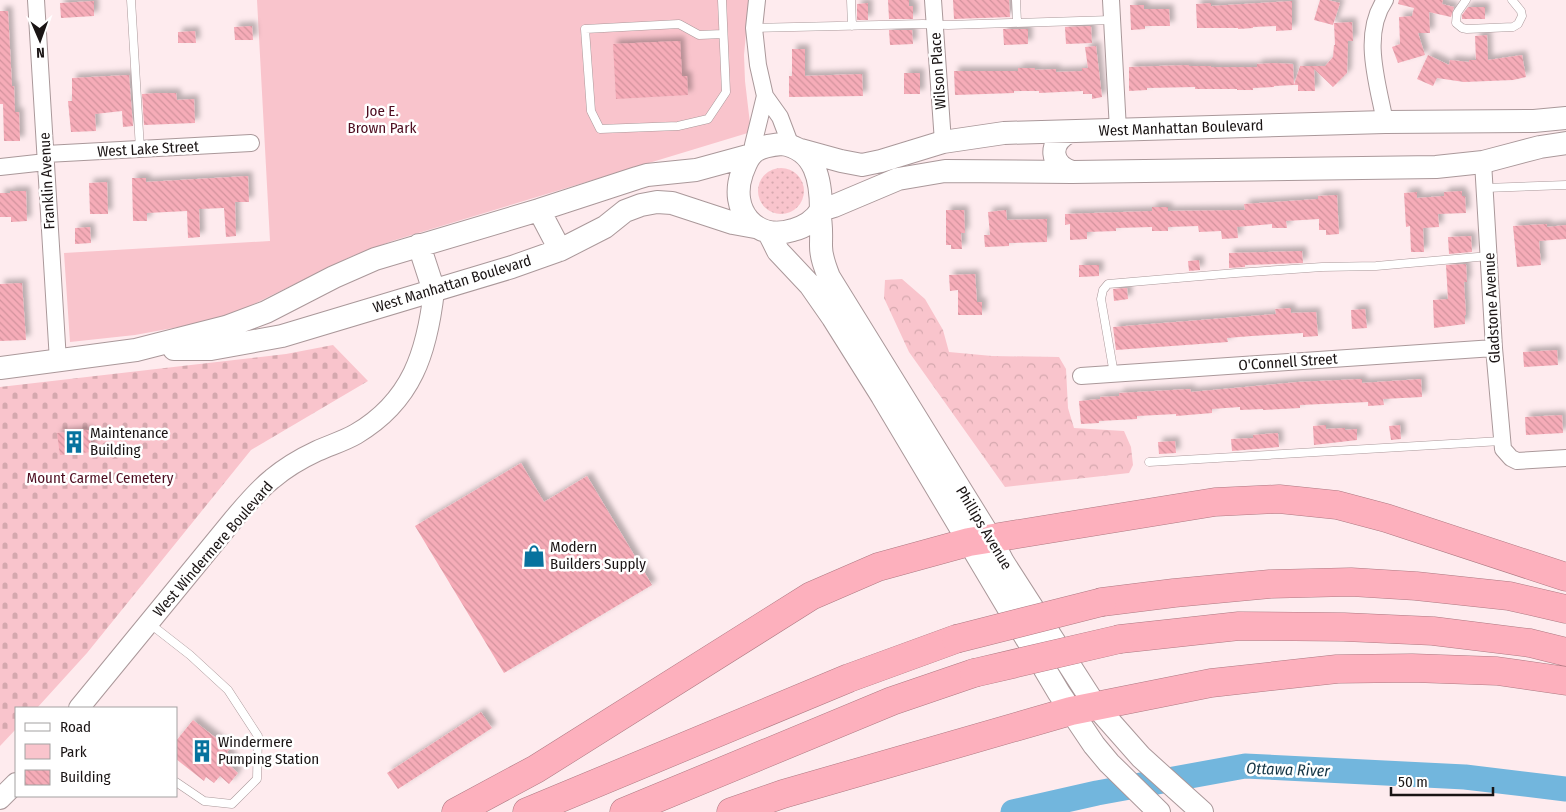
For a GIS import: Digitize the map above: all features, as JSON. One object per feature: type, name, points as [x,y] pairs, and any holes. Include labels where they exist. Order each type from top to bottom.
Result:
[{"type":"highway","points":[[456,812],[536,769],[811,596],[878,567],[980,540],[1215,502],[1279,499],[1337,505],[1386,518],[1566,577]]},
{"type":"highway","points":[[527,812],[848,678],[956,639],[1102,602],[1260,585],[1351,582],[1416,586],[1508,596],[1566,609]]},
{"type":"highway","points":[[624,812],[892,701],[974,673],[1120,639],[1239,626],[1344,627],[1433,631],[1530,643],[1566,652]]},
{"type":"highway","points":[[731,812],[1075,703],[1337,669],[1412,668],[1497,671],[1566,681]]},
{"type":"main road","name":"West Manhattan Boulevard","points":[[796,148],[862,165],[881,162],[924,146],[1004,133],[1386,122],[1534,121],[1566,118]]},
{"type":"main road","points":[[1068,132],[1058,140],[1054,153],[1060,166],[1072,172]]},
{"type":"main road","points":[[762,230],[786,232],[799,228],[810,222],[820,212],[898,180],[945,171],[1072,172],[1436,167],[1483,162],[1540,147],[1566,143]]},
{"type":"main road","points":[[820,212],[820,185],[817,173],[810,161],[796,148],[771,146],[752,154],[743,172],[738,190],[739,203],[746,216],[762,230],[778,251],[810,285],[833,318],[882,396],[980,540],[1075,703]]},
{"type":"main road","name":"West Manhattan Boulevard","points":[[0,368],[136,350],[207,332],[244,320],[288,301],[355,267],[419,245],[539,210],[642,176],[696,170],[752,154]]},
{"type":"main road","name":"West Manhattan Boulevard","points":[[136,350],[211,349],[256,342],[320,325],[512,267],[560,250],[605,228],[625,211],[641,205],[657,202],[672,203],[733,223],[762,230]]},
{"type":"main road","points":[[539,210],[560,250]]},
{"type":"main road","name":"Phillips Avenue","points":[[820,212],[822,228],[821,246],[823,260],[829,277],[980,540],[1003,562],[1075,703],[1094,746],[1159,812]]},
{"type":"main road","points":[[419,245],[434,290]]},
{"type":"main road","name":"Phillips Avenue","points":[[1075,703],[1126,740],[1157,773],[1202,812]]},
{"type":"street","name":"Franklin Avenue","points":[[36,0],[58,361]]},
{"type":"street","points":[[757,0],[754,28],[758,65],[765,96],[780,117],[796,148]]},
{"type":"street","name":"Wilson Place","points":[[933,0],[943,142]]},
{"type":"street","points":[[1110,0],[1118,130]]},
{"type":"street","points":[[1385,0],[1377,11],[1373,26],[1373,39],[1375,65],[1386,122]]},
{"type":"street","points":[[752,154],[765,96]]},
{"type":"street","name":"West Lake Street","points":[[0,167],[46,158],[140,149],[251,144]]},
{"type":"street","name":"Gladstone Avenue","points":[[1483,162],[1494,348],[1503,447]]},
{"type":"street","name":"West Windermere Boulevard","points":[[82,707],[250,500],[272,479],[316,452],[355,434],[372,423],[400,397],[411,380],[424,349],[430,325],[434,290]]},
{"type":"street","name":"O'Connell Street","points":[[1082,376],[1494,348]]},
{"type":"street","points":[[1503,447],[1511,458],[1517,461],[1566,458]]},
{"type":"street","points":[[0,799],[15,783]]},
{"type":"lane","points":[[131,0],[140,149]]},
{"type":"lane","points":[[722,0],[726,92],[708,119],[678,126],[600,128],[591,111],[585,29],[679,24],[700,35],[723,34]]},
{"type":"lane","points":[[851,0],[852,26]]},
{"type":"lane","points":[[1016,0],[1017,22]]},
{"type":"lane","points":[[1466,0],[1457,13],[1456,23],[1462,28],[1467,29],[1513,27],[1518,24],[1522,16],[1521,11],[1512,0]]},
{"type":"lane","points":[[754,28],[1112,20]]},
{"type":"lane","points":[[1485,188],[1566,185]]},
{"type":"lane","points":[[1114,374],[1101,299],[1103,290],[1108,284],[1245,272],[1376,266],[1489,256]]},
{"type":"lane","points":[[1149,462],[1503,447]]},
{"type":"lane","points":[[149,622],[190,655],[228,690],[258,736],[257,779],[232,804],[204,801],[178,783]]},
{"type":"green space","name":"Joe E. Brown Park","points":[[257,0],[749,0],[744,55],[751,132],[392,241],[350,257],[246,308],[211,321],[135,335],[70,342],[64,253],[270,241]]},
{"type":"green space","points":[[786,168],[798,174],[803,182],[803,200],[798,208],[790,213],[776,214],[764,208],[759,200],[758,186],[764,174],[772,169]]},
{"type":"green space","points":[[902,279],[925,299],[943,330],[949,352],[992,356],[1059,357],[1066,369],[1068,408],[1074,428],[1124,431],[1131,447],[1133,465],[1129,473],[1005,487],[909,352],[884,298],[885,280]]},
{"type":"green space","name":"Mount Carmel Cemetery","points":[[333,345],[368,381],[251,450],[87,653],[38,707],[15,707],[15,730],[0,746],[0,387],[286,354]]},
{"type":"building","points":[[888,0],[909,0],[909,6],[913,6],[913,19],[889,19]]},
{"type":"building","points":[[953,0],[1009,0],[1010,17],[954,19]]},
{"type":"building","points":[[1320,0],[1340,3],[1333,25],[1314,20]]},
{"type":"building","points":[[1399,0],[1443,0],[1442,4],[1454,7],[1451,17],[1429,12],[1430,33],[1418,33],[1425,55],[1398,63],[1392,47],[1400,44],[1399,17],[1412,16],[1414,8],[1398,4]]},
{"type":"building","points":[[94,1],[94,16],[61,18],[60,3]]},
{"type":"building","points":[[1292,1],[1292,30],[1276,31],[1276,26],[1238,29],[1197,28],[1196,4],[1211,3],[1211,6]]},
{"type":"building","points":[[868,3],[868,20],[857,20],[857,4]]},
{"type":"building","points":[[1130,5],[1144,5],[1144,9],[1169,9],[1170,26],[1145,26],[1145,29],[1131,30]]},
{"type":"building","points":[[1468,7],[1485,7],[1485,19],[1462,19],[1462,15]]},
{"type":"building","points":[[0,11],[8,11],[12,86],[14,86],[15,112],[19,112],[20,141],[4,141],[3,104],[0,104]]},
{"type":"building","points":[[1352,22],[1353,41],[1348,41],[1347,73],[1333,87],[1314,69],[1315,91],[1298,91],[1298,85],[1294,85],[1300,66],[1325,66],[1333,57],[1335,45],[1334,23]]},
{"type":"building","points":[[252,26],[253,40],[235,40],[234,27]]},
{"type":"building","points":[[1091,26],[1092,43],[1066,44],[1065,27]]},
{"type":"building","points":[[1003,29],[1028,29],[1028,44],[1004,45]]},
{"type":"building","points":[[889,30],[912,30],[913,44],[890,45]]},
{"type":"building","points":[[195,31],[196,43],[178,43],[178,32]]},
{"type":"building","points":[[1487,35],[1488,60],[1522,55],[1526,77],[1513,80],[1464,82],[1437,78],[1433,86],[1417,79],[1428,55],[1449,65],[1450,60],[1469,62],[1469,60],[1476,60],[1475,36]]},
{"type":"building","points":[[680,41],[682,76],[687,76],[688,95],[616,99],[613,44]]},
{"type":"building","points":[[1096,46],[1102,97],[1092,99],[1092,94],[1083,94],[1083,91],[1039,93],[1039,91],[1014,91],[1014,93],[955,95],[954,71],[1018,71],[1018,68],[1035,68],[1035,70],[1056,69],[1056,72],[1082,71],[1082,68],[1088,68],[1085,47]]},
{"type":"building","points":[[792,49],[805,49],[805,76],[862,74],[863,96],[789,97],[789,76],[792,76]]},
{"type":"building","points":[[1257,64],[1293,64],[1294,85],[1253,88],[1253,90],[1195,89],[1195,87],[1147,88],[1147,90],[1129,91],[1129,67],[1189,65],[1257,67]]},
{"type":"building","points":[[904,73],[920,73],[920,94],[904,94]]},
{"type":"building","points":[[129,75],[133,126],[123,127],[122,111],[95,114],[96,131],[71,132],[68,101],[72,101],[72,78]]},
{"type":"building","points":[[176,93],[177,100],[194,99],[195,123],[144,125],[142,94]]},
{"type":"building","points":[[248,176],[249,202],[235,202],[236,236],[226,237],[224,208],[199,209],[200,237],[188,238],[187,211],[147,213],[147,221],[133,221],[132,178],[146,178],[146,182]]},
{"type":"building","points":[[107,182],[108,214],[90,214],[89,183]]},
{"type":"building","points":[[10,191],[26,191],[27,221],[11,222],[11,217],[0,217],[0,193],[10,193]]},
{"type":"building","points":[[1462,191],[1462,196],[1465,196],[1466,213],[1438,214],[1439,227],[1423,228],[1424,252],[1411,252],[1410,226],[1406,227],[1404,193],[1417,192],[1417,198],[1444,196],[1444,192]]},
{"type":"building","points":[[1337,195],[1339,234],[1326,235],[1326,230],[1319,230],[1319,219],[1286,221],[1287,228],[1272,228],[1272,224],[1237,227],[1238,238],[1222,239],[1221,231],[1199,232],[1198,226],[1168,227],[1168,231],[1152,231],[1152,227],[1116,228],[1116,231],[1087,232],[1087,239],[1070,240],[1070,224],[1065,225],[1065,214],[1152,211],[1152,207],[1168,207],[1168,211],[1245,210],[1244,204],[1318,199],[1318,196]]},
{"type":"building","points":[[946,210],[964,210],[965,233],[961,233],[962,249],[951,249],[951,245],[946,245]]},
{"type":"building","points":[[1006,210],[1007,220],[1047,219],[1047,242],[1009,243],[1009,246],[985,247],[984,235],[990,235],[988,212]]},
{"type":"building","points":[[1547,224],[1547,227],[1566,225],[1566,239],[1539,241],[1541,265],[1517,267],[1513,226]]},
{"type":"building","points":[[90,227],[91,243],[75,244],[75,228]]},
{"type":"building","points":[[1471,236],[1472,252],[1449,254],[1448,237]]},
{"type":"building","points":[[1302,251],[1303,263],[1245,265],[1245,267],[1229,268],[1229,253]]},
{"type":"building","points":[[1199,260],[1200,270],[1189,271],[1188,261]]},
{"type":"building","points":[[1466,264],[1467,282],[1464,282],[1465,324],[1434,328],[1433,300],[1448,299],[1446,265]]},
{"type":"building","points":[[1079,265],[1099,265],[1099,276],[1079,277]]},
{"type":"building","points":[[975,274],[977,302],[982,302],[982,315],[958,315],[958,290],[950,291],[949,275]]},
{"type":"building","points":[[22,283],[26,340],[0,341],[0,284]]},
{"type":"building","points":[[1127,288],[1128,299],[1114,301],[1113,289]]},
{"type":"building","points":[[1291,308],[1291,313],[1316,312],[1318,336],[1303,337],[1303,333],[1252,336],[1227,338],[1228,342],[1116,350],[1113,327],[1276,314],[1275,309]]},
{"type":"building","points":[[1365,309],[1367,328],[1352,329],[1351,310]]},
{"type":"building","points":[[1557,350],[1558,365],[1524,367],[1523,352]]},
{"type":"building","points":[[1362,379],[1362,383],[1421,379],[1422,397],[1383,399],[1384,405],[1368,406],[1368,402],[1300,405],[1300,408],[1263,410],[1240,410],[1240,407],[1212,409],[1212,413],[1176,416],[1176,414],[1137,416],[1137,419],[1081,424],[1079,401],[1119,396],[1119,393],[1190,389],[1191,392],[1298,382]]},
{"type":"building","points":[[1562,415],[1563,433],[1526,435],[1525,417]]},
{"type":"building","points":[[1326,425],[1326,429],[1357,429],[1357,440],[1314,445],[1313,426]]},
{"type":"building","points":[[1400,425],[1401,439],[1391,440],[1389,426]]},
{"type":"building","name":"Maintenance Building","points":[[89,430],[92,452],[60,455],[57,433]]},
{"type":"building","points":[[1278,433],[1279,447],[1232,451],[1231,439],[1253,438],[1253,435]]},
{"type":"building","points":[[1175,441],[1176,453],[1159,454],[1158,442]]},
{"type":"building","name":"Modern Builders Supply","points":[[521,463],[544,502],[587,476],[652,585],[504,673],[415,526]]},
{"type":"building","points":[[481,712],[492,728],[398,789],[387,773]]},
{"type":"building","name":"Windermere Pumping Station","points":[[193,720],[230,749],[227,752],[234,759],[229,765],[238,773],[229,784],[220,776],[214,783],[206,777],[204,781],[178,761],[178,739]]},
{"type":"waterway","name":"Ottawa River","points":[[1013,812],[1097,793],[1245,766],[1465,777],[1566,789]]},
{"type":"place","name":"Maintenance Building","points":[[74,442]]},
{"type":"place","name":"Modern Builders Supply","points":[[534,556]]},
{"type":"place","name":"Windermere Pumping Station","points":[[202,751]]}]
